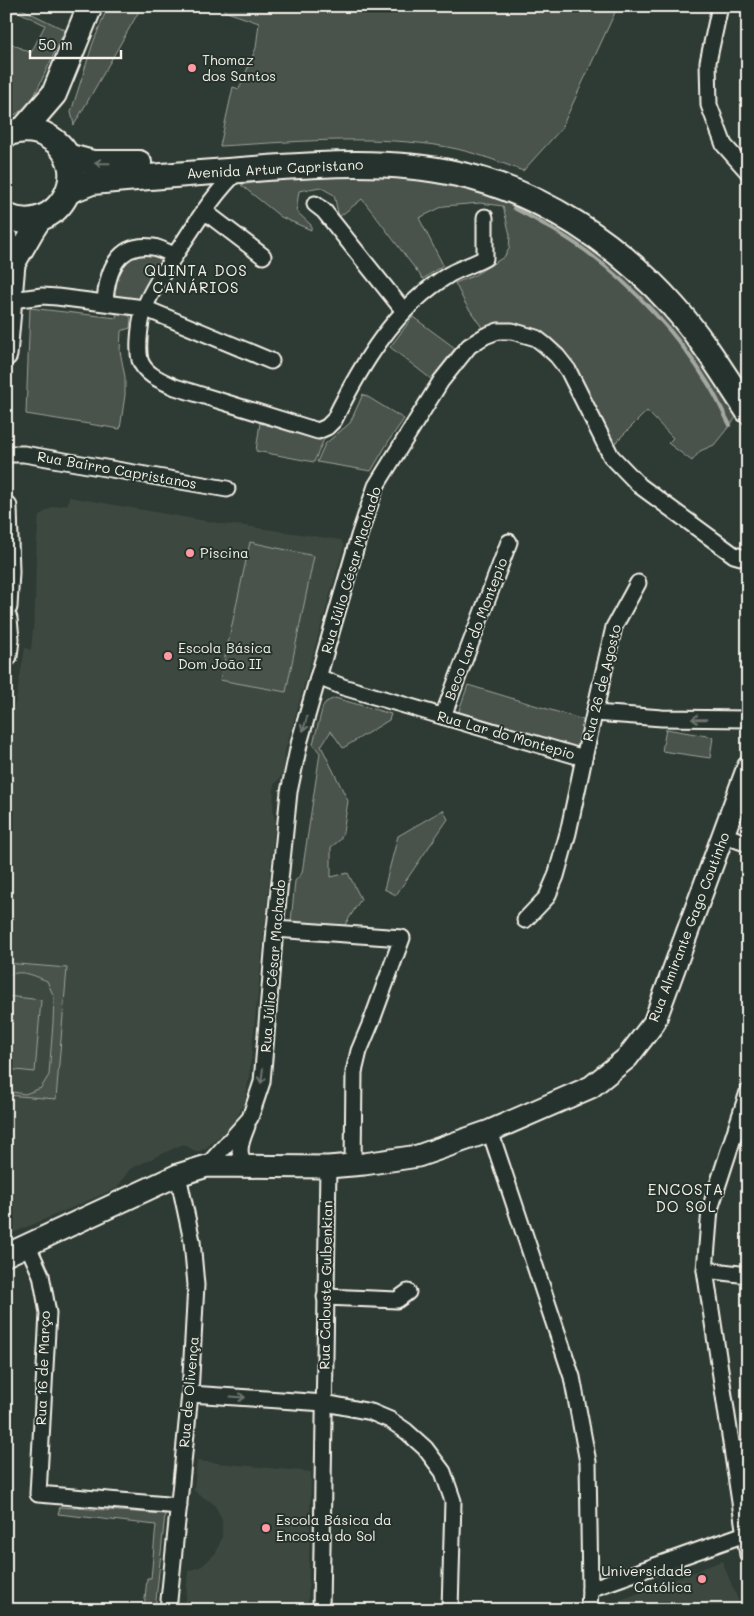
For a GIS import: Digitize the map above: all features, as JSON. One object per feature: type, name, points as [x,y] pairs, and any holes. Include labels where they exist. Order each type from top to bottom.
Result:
[{"type":"main road","points":[[14,132],[54,94],[90,6]]},
{"type":"main road","points":[[6,216],[27,220],[42,217],[58,207],[68,191],[71,175],[62,149],[54,94]]},
{"type":"main road","name":"Avenida Artur Capristano","points":[[14,132],[40,132],[62,149],[94,163],[116,164],[281,154],[380,152],[418,156],[454,163],[510,178],[565,203],[631,247],[691,305],[748,384]]},
{"type":"main road","name":"Avenida Artur Capristano","points":[[68,191],[92,182],[304,165],[403,165],[458,174],[511,189],[540,202],[597,238],[652,283],[685,320],[711,354],[748,411]]},
{"type":"street","points":[[720,6],[708,62],[709,104],[724,145],[748,172]]},
{"type":"street","points":[[239,170],[207,207],[154,288],[144,308],[139,331],[140,360],[153,377],[175,387],[318,431],[327,427],[334,420],[378,343],[404,312],[420,297],[451,274],[485,258],[485,217]]},
{"type":"street","points":[[202,172],[209,187],[207,207]]},
{"type":"street","points":[[315,204],[324,210],[404,312]]},
{"type":"street","points":[[207,207],[263,256]]},
{"type":"street","points":[[13,281],[33,230],[42,217]]},
{"type":"street","points":[[6,237],[13,281],[6,355]]},
{"type":"street","points":[[104,302],[110,270],[120,256],[136,246],[154,247],[175,256]]},
{"type":"street","points":[[13,281],[42,296],[144,308],[270,361]]},
{"type":"street","name":"Rua Júlio César Machado","points":[[245,1166],[239,1157],[241,1144],[262,1082],[289,792],[300,740],[359,536],[376,486],[441,381],[469,346],[485,336],[498,331],[512,331],[536,338],[557,356],[568,370],[611,456],[640,486],[734,554],[748,559]]},
{"type":"street","name":"Rua Bairro Capristanos","points":[[6,454],[24,454],[227,489]]},
{"type":"street","points":[[6,507],[8,572],[6,607]]},
{"type":"street","name":"Beco Lar do Montepio","points":[[443,716],[509,542]]},
{"type":"street","points":[[728,549],[748,548]]},
{"type":"street","name":"Rua 26 de Agosto","points":[[584,758],[614,627],[638,583]]},
{"type":"street","points":[[6,619],[8,639],[6,656]]},
{"type":"street","name":"Rua Lar do Montepio","points":[[318,677],[343,687],[584,758],[568,832],[556,876],[547,897],[525,920]]},
{"type":"street","points":[[595,713],[662,718],[748,719]]},
{"type":"street","name":"Rua Almirante Gago Coutinho","points":[[207,1166],[328,1167],[418,1156],[490,1131],[591,1087],[626,1058],[654,1023],[748,767]]},
{"type":"street","points":[[724,835],[748,844]]},
{"type":"street","points":[[275,929],[402,938],[359,1051],[354,1072],[353,1165]]},
{"type":"street","points":[[748,1092],[743,1122],[710,1210],[705,1270],[748,1556]]},
{"type":"street","name":"Rua Júlio César Machado","points":[[207,1166],[250,1118]]},
{"type":"street","points":[[490,1131],[572,1377],[588,1462],[589,1610]]},
{"type":"street","points":[[6,1255],[178,1175],[207,1166]]},
{"type":"street","name":"Rua Calouste Gulbenkian","points":[[321,1610],[328,1167]]},
{"type":"street","name":"Rua de Olivença","points":[[168,1610],[190,1394],[196,1285],[191,1233],[178,1175]]},
{"type":"street","name":"Rua 16 de Março","points":[[28,1246],[41,1275],[48,1313],[38,1494],[179,1506]]},
{"type":"street","points":[[705,1270],[748,1275]]},
{"type":"street","points":[[325,1296],[396,1300],[408,1292]]},
{"type":"street","points":[[190,1394],[325,1403],[371,1412],[390,1420],[406,1431],[424,1448],[444,1472],[453,1501],[450,1610]]},
{"type":"street","points":[[732,1449],[748,1449]]},
{"type":"street","points":[[590,1589],[744,1534]]},
{"type":"shaded area","points":[[7,6],[16,6],[65,30],[31,103],[15,115],[6,110],[6,41],[31,53],[45,25]]},
{"type":"shaded area","points":[[108,6],[142,6],[74,125],[71,112],[93,43]]},
{"type":"shaded area","points":[[225,6],[618,6],[561,129],[523,171],[458,149],[408,142],[328,140],[220,146],[233,87],[239,89],[256,48],[259,23],[224,11]]},
{"type":"shaded area","points":[[366,172],[415,174],[515,199],[606,255],[665,310],[739,414],[714,445],[700,451],[692,461],[668,443],[673,438],[647,411],[613,445],[544,337],[529,328],[515,324],[483,329],[465,303],[455,283],[473,276],[504,257],[509,249],[510,235],[503,206],[480,203],[444,206],[419,218],[443,265],[423,279],[362,199],[339,217],[334,195],[320,187],[299,191],[296,211],[311,225],[311,230],[281,217],[241,185],[277,179]]},
{"type":"shaded area","points":[[150,253],[167,260],[143,302],[112,297],[115,278],[120,267],[136,254]]},
{"type":"shaded area","points":[[30,308],[117,318],[115,311],[127,313],[131,318],[130,328],[121,331],[120,351],[125,377],[125,395],[120,429],[26,414]]},
{"type":"shaded area","points":[[413,317],[455,348],[431,379],[390,347]]},
{"type":"shaded area","points":[[363,394],[404,419],[371,471],[317,462],[325,444],[350,423]]},
{"type":"shaded area","points":[[260,423],[324,439],[314,462],[256,451]]},
{"type":"shaded area","points":[[69,497],[223,524],[341,540],[344,546],[285,751],[283,774],[274,785],[273,811],[275,823],[250,1070],[245,1101],[234,1123],[206,1148],[197,1152],[183,1144],[130,1169],[117,1188],[6,1236],[6,733],[16,700],[25,648],[31,650],[39,516],[52,507],[67,505]]},
{"type":"shaded area","points":[[250,542],[314,556],[286,692],[220,680]]},
{"type":"shaded area","points":[[468,685],[587,721],[579,749],[461,717],[459,710]]},
{"type":"shaded area","points":[[335,698],[391,714],[389,720],[343,748],[331,731],[321,746],[348,801],[343,832],[340,840],[331,847],[331,877],[348,873],[361,899],[343,928],[294,924],[291,922],[295,881],[302,873],[320,753],[313,744],[323,706],[326,702]]},
{"type":"shaded area","points":[[666,729],[713,737],[710,758],[662,751]]},
{"type":"shaded area","points":[[443,810],[448,819],[396,895],[384,889],[398,836]]},
{"type":"shaded area","points":[[6,963],[67,968],[56,1099],[6,1095],[6,1091],[25,1094],[41,1088],[49,1075],[54,997],[47,981],[37,977],[16,973],[6,978]]},
{"type":"shaded area","points":[[7,996],[41,1000],[35,1072],[6,1069]]},
{"type":"shaded area","name":"Escola Básica da Encosta do Sol","points":[[197,1461],[311,1472],[308,1610],[185,1610],[188,1571],[202,1566],[216,1553],[222,1537],[222,1519],[214,1504],[194,1490]]},
{"type":"shaded area","points":[[60,1507],[165,1514],[155,1610],[144,1610],[147,1578],[151,1578],[156,1525],[58,1514]]},
{"type":"shaded area","name":"Universidade Católica","points":[[722,1561],[742,1610],[600,1610],[600,1608]]},
{"type":"waterway","points":[[514,208],[551,228],[586,251],[621,280],[654,312],[697,366],[730,425]]},
{"type":"place","name":"Thomaz dos Santos","points":[[192,68]]},
{"type":"place","name":"Piscina","points":[[190,553]]},
{"type":"place","name":"Escola Básica Dom João II","points":[[168,656]]},
{"type":"place","name":"Escola Básica da Encosta do Sol","points":[[266,1528]]},
{"type":"place","name":"Universidade Católica","points":[[702,1579]]},
{"type":"district","name":"QUINTA DOS CANÁRIOS","points":[[196,280]]},
{"type":"district","name":"ENCOSTA DO SOL","points":[[686,1198]]}]
